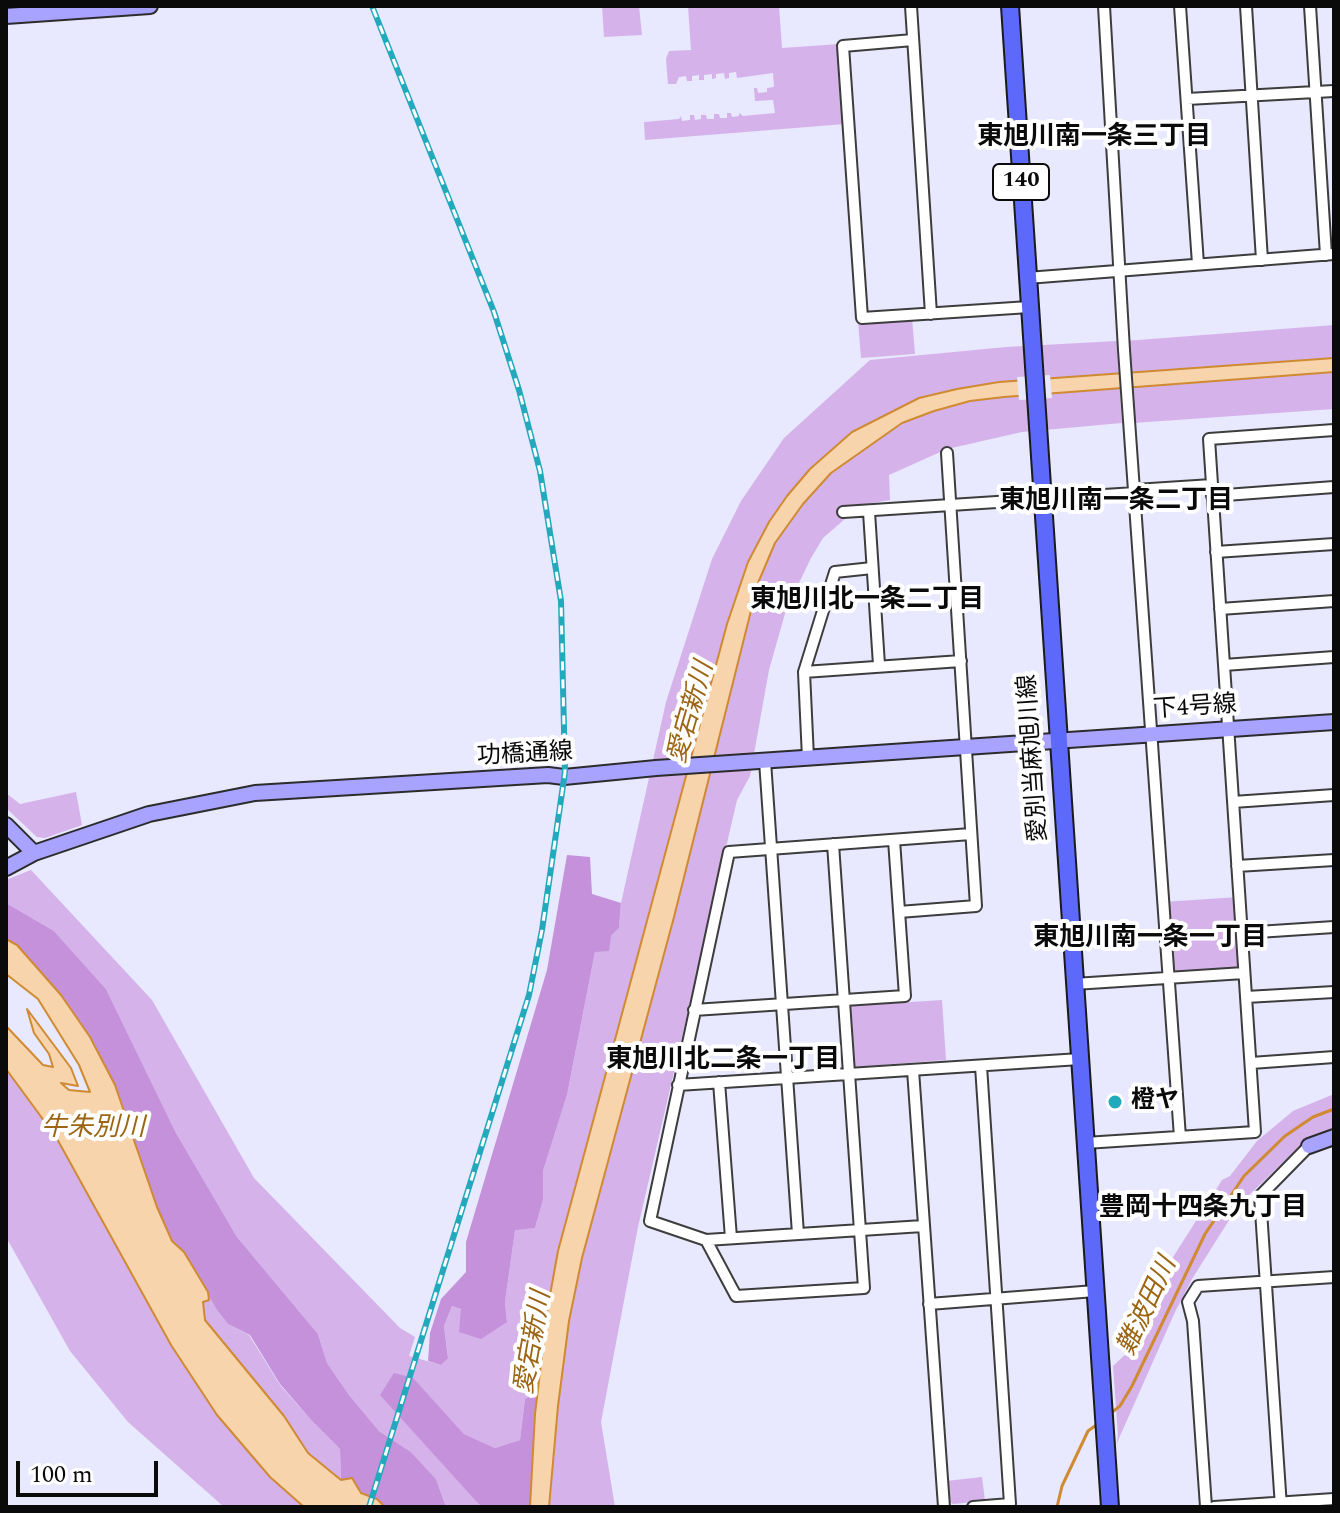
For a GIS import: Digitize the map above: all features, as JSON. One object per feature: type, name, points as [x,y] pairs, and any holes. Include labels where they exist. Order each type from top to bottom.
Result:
[{"type":"main road","name":"愛別当麻旭川線","points":[[1010,6],[1110,1507]]},
{"type":"street","points":[[6,16],[150,6]]},
{"type":"street","points":[[911,6],[931,314]]},
{"type":"street","points":[[1104,6],[1124,350],[1180,1137]]},
{"type":"street","points":[[1180,6],[1198,264]]},
{"type":"street","points":[[1246,6],[1262,260]]},
{"type":"street","points":[[1027,278],[1330,255],[1310,6]]},
{"type":"street","points":[[913,40],[843,46],[862,318],[1029,307]]},
{"type":"street","points":[[1187,99],[1334,91]]},
{"type":"street","points":[[1085,1143],[1255,1132],[1209,439],[1334,430]]},
{"type":"street","points":[[899,912],[976,906],[947,453]]},
{"type":"street","points":[[843,512],[1135,492],[1334,487]]},
{"type":"street","points":[[869,512],[879,665]]},
{"type":"street","points":[[1216,552],[1334,544]]},
{"type":"street","points":[[808,758],[804,672],[835,572],[872,568]]},
{"type":"street","points":[[1220,609],[1334,601]]},
{"type":"street","points":[[1224,665],[1334,657]]},
{"type":"street","points":[[804,672],[961,661]]},
{"type":"street","name":"下4号線","points":[[1058,740],[1334,722]]},
{"type":"street","name":"功橋通線","points":[[6,868],[34,853],[149,814],[255,793],[548,775],[564,777],[1058,740]]},
{"type":"street","points":[[765,761],[798,1234]]},
{"type":"street","points":[[1233,802],[1334,795]]},
{"type":"street","points":[[6,825],[34,853]]},
{"type":"street","points":[[923,1226],[706,1240],[650,1221],[729,852],[971,834]]},
{"type":"street","points":[[694,1010],[905,996],[894,840]]},
{"type":"street","points":[[706,1240],[736,1296],[864,1288],[833,844]]},
{"type":"street","points":[[1237,866],[1334,860]]},
{"type":"street","points":[[1242,933],[1334,927]]},
{"type":"street","points":[[1074,984],[1244,973]]},
{"type":"street","points":[[1246,997],[1334,992]]},
{"type":"street","points":[[1251,1063],[1334,1057]]},
{"type":"street","points":[[678,1085],[1080,1059]]},
{"type":"street","points":[[973,1507],[1010,1504],[981,1066]]},
{"type":"street","points":[[913,1070],[944,1507]]},
{"type":"street","points":[[719,1082],[731,1238]]},
{"type":"street","points":[[1281,1505],[1260,1196],[1309,1146],[1334,1138],[1334,1144]]},
{"type":"street","points":[[1206,1507],[1193,1321],[1188,1302],[1198,1286],[1334,1277]]},
{"type":"street","points":[[929,1304],[1095,1291]]},
{"type":"street","points":[[1214,1507],[1281,1505],[1334,1499]]},
{"type":"shaded area","points":[[602,6],[639,6],[642,35],[604,37]]},
{"type":"shaded area","points":[[688,6],[779,6],[782,48],[840,44],[845,124],[645,140],[644,122],[679,119],[681,116],[682,121],[690,120],[690,115],[694,115],[695,120],[701,119],[701,115],[714,119],[714,114],[727,118],[727,113],[731,113],[732,117],[739,116],[739,113],[743,116],[775,113],[773,100],[755,101],[754,88],[758,93],[774,87],[773,73],[737,78],[736,72],[729,73],[729,78],[725,79],[724,73],[716,74],[716,78],[712,79],[712,74],[704,75],[704,80],[699,80],[699,75],[692,76],[692,81],[687,81],[686,76],[679,77],[676,84],[668,84],[666,59],[669,51],[691,50]]},
{"type":"shaded area","points":[[912,318],[915,354],[861,358],[858,321]]},
{"type":"shaded area","points":[[1334,325],[1334,409],[1133,423],[1125,341]]},
{"type":"shaded area","points":[[1117,341],[1122,423],[1022,432],[947,449],[889,475],[890,500],[861,505],[823,538],[811,558],[786,610],[769,670],[750,776],[737,800],[638,1227],[601,1422],[615,1507],[549,1507],[558,1406],[569,1321],[582,1258],[674,917],[688,774],[558,1251],[548,1306],[540,1391],[525,1399],[520,1440],[495,1448],[464,1434],[412,1378],[381,1395],[482,1507],[446,1507],[436,1479],[411,1452],[379,1431],[349,1395],[327,1363],[318,1334],[237,1237],[176,1133],[106,989],[54,931],[6,903],[6,880],[31,870],[152,1000],[254,1178],[400,1328],[415,1337],[409,1356],[441,1365],[448,1357],[444,1326],[452,1306],[507,1322],[505,1302],[515,1229],[535,1228],[543,1200],[543,1171],[567,1095],[595,952],[619,928],[621,903],[666,702],[712,559],[741,501],[784,438],[870,360],[1006,347]]},
{"type":"shaded area","points":[[76,792],[82,825],[45,838],[37,837],[6,808],[6,793],[20,804]]},
{"type":"shaded area","points":[[567,855],[590,857],[592,894],[621,903],[619,928],[611,936],[609,951],[595,952],[567,1095],[543,1171],[543,1200],[535,1228],[515,1230],[505,1302],[507,1322],[481,1339],[459,1332],[461,1309],[452,1306],[444,1326],[448,1358],[441,1365],[428,1361],[430,1333],[441,1299],[466,1272],[466,1242],[547,970]]},
{"type":"shaded area","points":[[1239,897],[1244,973],[1168,978],[1163,902]]},
{"type":"shaded area","points":[[6,903],[54,931],[106,989],[176,1133],[237,1237],[318,1334],[327,1363],[349,1395],[379,1431],[411,1452],[436,1479],[446,1507],[385,1507],[377,1499],[361,1493],[352,1478],[341,1480],[340,1449],[280,1384],[250,1335],[228,1324],[217,1310],[184,1252],[172,1241],[157,1207],[115,1085],[90,1037],[61,995],[17,945],[6,939]]},
{"type":"shaded area","points":[[942,1000],[946,1060],[855,1067],[851,1006]]},
{"type":"shaded area","points":[[6,1069],[56,1137],[171,1345],[217,1415],[270,1477],[304,1507],[224,1507],[128,1422],[70,1351],[6,1237]]},
{"type":"shaded area","points":[[1334,1094],[1334,1130],[1306,1140],[1238,1206],[1192,1279],[1116,1445],[1113,1366],[1128,1352],[1161,1276],[1222,1180],[1230,1176],[1257,1141],[1293,1111]]},
{"type":"shaded area","points":[[208,1292],[228,1324],[249,1335],[280,1385],[340,1449],[341,1480],[308,1453],[284,1416],[205,1320],[203,1301],[209,1300]]},
{"type":"shaded area","points":[[394,1373],[413,1378],[464,1434],[495,1448],[520,1440],[525,1399],[540,1391],[535,1414],[530,1507],[482,1507],[380,1395]]},
{"type":"shaded area","points":[[982,1477],[985,1501],[953,1504],[946,1499],[946,1481]]},
{"type":"water","points":[[1334,358],[1334,372],[1004,397],[970,401],[934,411],[902,423],[831,473],[803,504],[775,543],[758,583],[674,917],[582,1258],[569,1321],[549,1507],[530,1507],[535,1414],[558,1251],[727,624],[748,562],[787,496],[810,469],[852,432],[919,398],[999,382]]},
{"type":"water","name":"牛朱別川","points":[[6,939],[17,945],[61,995],[90,1037],[115,1085],[157,1207],[172,1241],[184,1252],[208,1292],[209,1300],[203,1302],[205,1320],[284,1416],[308,1453],[341,1480],[352,1478],[361,1493],[377,1499],[385,1507],[304,1507],[270,1477],[217,1415],[171,1345],[56,1137],[6,1069],[6,1026],[43,1065],[53,1067],[49,1054],[34,1033],[27,1009],[71,1068],[78,1086],[61,1083],[69,1090],[90,1092],[79,1065],[38,999],[6,974]]},
{"type":"pier","points":[[1050,375],[1052,398],[1019,400],[1017,377]]},
{"type":"waterway","name":"難波田川","points":[[1111,1413],[1120,1406],[1132,1386],[1205,1234],[1244,1176],[1285,1136],[1313,1117],[1334,1109]]},
{"type":"waterway","name":"難波田川","points":[[1057,1507],[1062,1486],[1088,1431],[1099,1423]]},
{"type":"railway","points":[[369,1507],[529,995],[542,930],[565,772],[561,601],[540,471],[494,312],[372,6]]},
{"type":"place","name":"橙ヤ","points":[[1115,1102]]},
{"type":"district","name":"東旭川南一条三丁目","points":[[1094,139]]},
{"type":"district","name":"東旭川南一条二丁目","points":[[1116,503]]},
{"type":"district","name":"東旭川北一条二丁目","points":[[867,602]]},
{"type":"district","name":"東旭川南一条一丁目","points":[[1150,940]]},
{"type":"district","name":"東旭川北二条一丁目","points":[[723,1062]]},
{"type":"district","name":"豊岡十四条九丁目","points":[[1203,1210]]},
{"type":"water label","name":"愛宕新川","points":[[693,713]]},
{"type":"water label","name":"愛宕新川","points":[[535,1343]]}]
